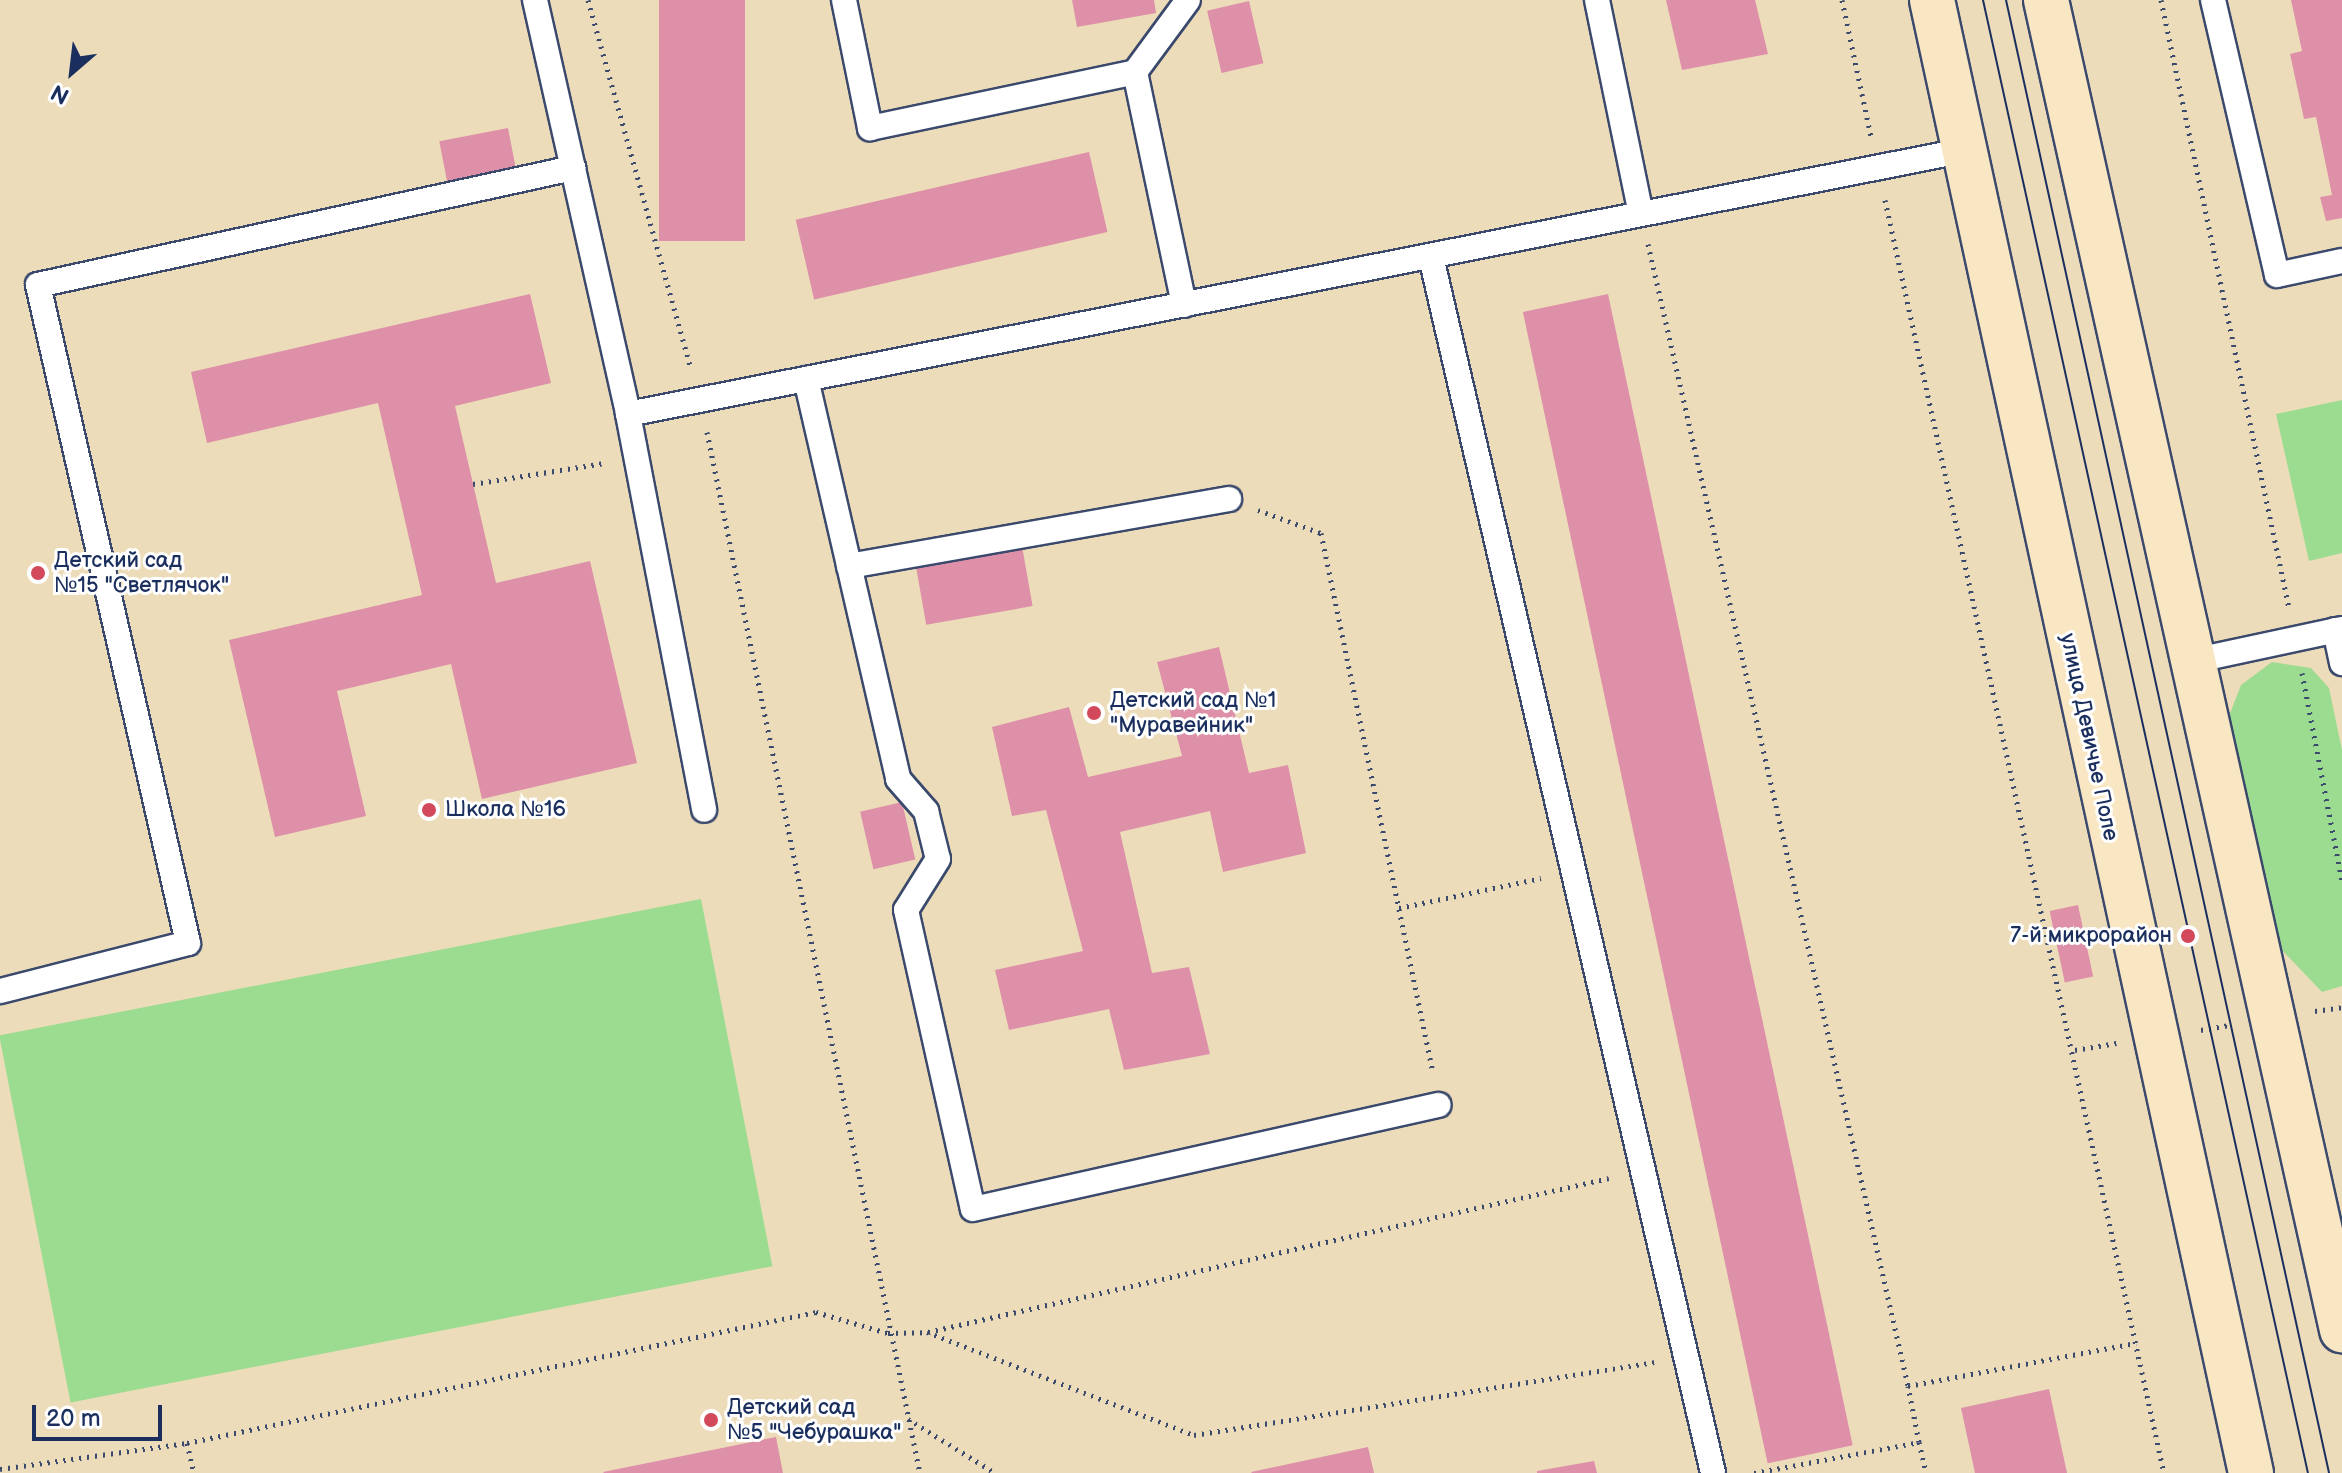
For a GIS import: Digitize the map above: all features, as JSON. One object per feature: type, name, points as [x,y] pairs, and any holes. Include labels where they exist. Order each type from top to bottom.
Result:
[{"type":"main road","name":"улица Девичье Поле","points":[[1932,0],[2251,1473]]},
{"type":"main road","points":[[2046,0],[2197,660],[2272,1018],[2336,1274],[2342,1330]]},
{"type":"lane","points":[[535,0],[628,414],[704,810]]},
{"type":"lane","points":[[844,0],[870,128],[1135,72],[1188,0]]},
{"type":"lane","points":[[1597,0],[1641,214]]},
{"type":"lane","points":[[2213,0],[2277,275],[2342,261]]},
{"type":"lane","points":[[1135,72],[1184,305]]},
{"type":"lane","points":[[628,414],[1966,150]]},
{"type":"lane","points":[[0,991],[188,943],[38,285],[573,168]]},
{"type":"lane","points":[[1431,257],[1713,1473]]},
{"type":"lane","points":[[806,379],[898,779],[926,811],[938,859],[906,910],[973,1209],[1439,1105]]},
{"type":"lane","points":[[849,566],[1229,499]]},
{"type":"lane","points":[[2197,660],[2338,629],[2342,663]]},
{"type":"path","points":[[588,0],[700,400],[888,1333],[920,1473]]},
{"type":"path","points":[[1842,0],[2075,1050],[2164,1473]]},
{"type":"path","points":[[2161,0],[2295,638],[2342,880]]},
{"type":"path","points":[[1641,214],[1926,1473]]},
{"type":"path","points":[[473,484],[636,457]]},
{"type":"path","points":[[1229,499],[1321,533],[1439,1105]]},
{"type":"path","points":[[1399,908],[1573,871]]},
{"type":"path","points":[[2075,1050],[2342,1007]]},
{"type":"path","points":[[0,1469],[187,1443],[816,1312],[888,1333],[927,1332],[1643,1171]]},
{"type":"path","points":[[927,1332],[1194,1435],[1686,1356]]},
{"type":"path","points":[[1908,1386],[2136,1343]]},
{"type":"path","points":[[908,1418],[995,1473]]},
{"type":"path","points":[[1754,1473],[1919,1442]]},
{"type":"path","points":[[187,1443],[194,1473]]},
{"type":"green space","points":[[2342,400],[2342,553],[2309,561],[2276,414]]},
{"type":"green space","points":[[2272,662],[2311,668],[2329,688],[2342,750],[2342,986],[2322,992],[2280,948],[2224,729],[2241,685]]},
{"type":"green space","points":[[701,899],[772,1266],[70,1403],[0,1035]]},
{"type":"building","points":[[659,0],[745,0],[745,241],[659,241]]},
{"type":"building","points":[[1072,0],[1154,0],[1156,13],[1077,27]]},
{"type":"building","points":[[1666,0],[1755,0],[1768,54],[1682,70]]},
{"type":"building","points":[[2291,0],[2342,0],[2342,218],[2326,221],[2320,197],[2332,195],[2316,117],[2304,119],[2290,54],[2302,51]]},
{"type":"building","points":[[1249,1],[1263,63],[1221,73],[1207,11]]},
{"type":"building","points":[[508,128],[516,171],[448,185],[439,141]]},
{"type":"building","points":[[1089,152],[1107,232],[814,300],[796,220]]},
{"type":"building","points":[[530,294],[551,383],[455,406],[496,583],[590,561],[637,763],[482,799],[451,664],[337,691],[366,816],[275,837],[229,640],[422,595],[378,403],[207,443],[191,372]]},
{"type":"building","points":[[1608,294],[1853,1445],[1768,1463],[1523,312]]},
{"type":"building","points":[[1022,546],[1033,606],[926,625],[916,565]]},
{"type":"building","points":[[1219,647],[1249,773],[1288,765],[1306,853],[1223,872],[1210,811],[1120,832],[1152,973],[1189,967],[1210,1054],[1124,1070],[1109,1009],[1009,1030],[995,970],[1083,951],[1046,810],[1012,816],[992,727],[1069,707],[1088,777],[1182,756],[1157,662]]},
{"type":"building","points":[[902,802],[915,859],[873,869],[860,812]]},
{"type":"building","points":[[2078,905],[2093,976],[2065,982],[2050,911]]},
{"type":"building","points":[[2049,1389],[2067,1473],[1975,1473],[1961,1408]]},
{"type":"building","points":[[776,1437],[783,1473],[603,1472]]},
{"type":"building","points":[[1368,1447],[1374,1473],[1251,1472]]},
{"type":"building","points":[[1594,1461],[1597,1473],[1537,1473],[1537,1471]]},
{"type":"tram line","points":[[1983,0],[2308,1473]]},
{"type":"tram line","points":[[2006,0],[2329,1473]]},
{"type":"place","name":"Детский сад №15 \"Светлячок\"","points":[[38,573]]},
{"type":"place","name":"Детский сад №1 \"Муравейник\"","points":[[1094,713]]},
{"type":"place","name":"Школа №16","points":[[429,810]]},
{"type":"place","name":"7-й микрорайон","points":[[2188,936]]},
{"type":"place","name":"Детский сад №5 \"Чебурашка\"","points":[[711,1420]]}]
